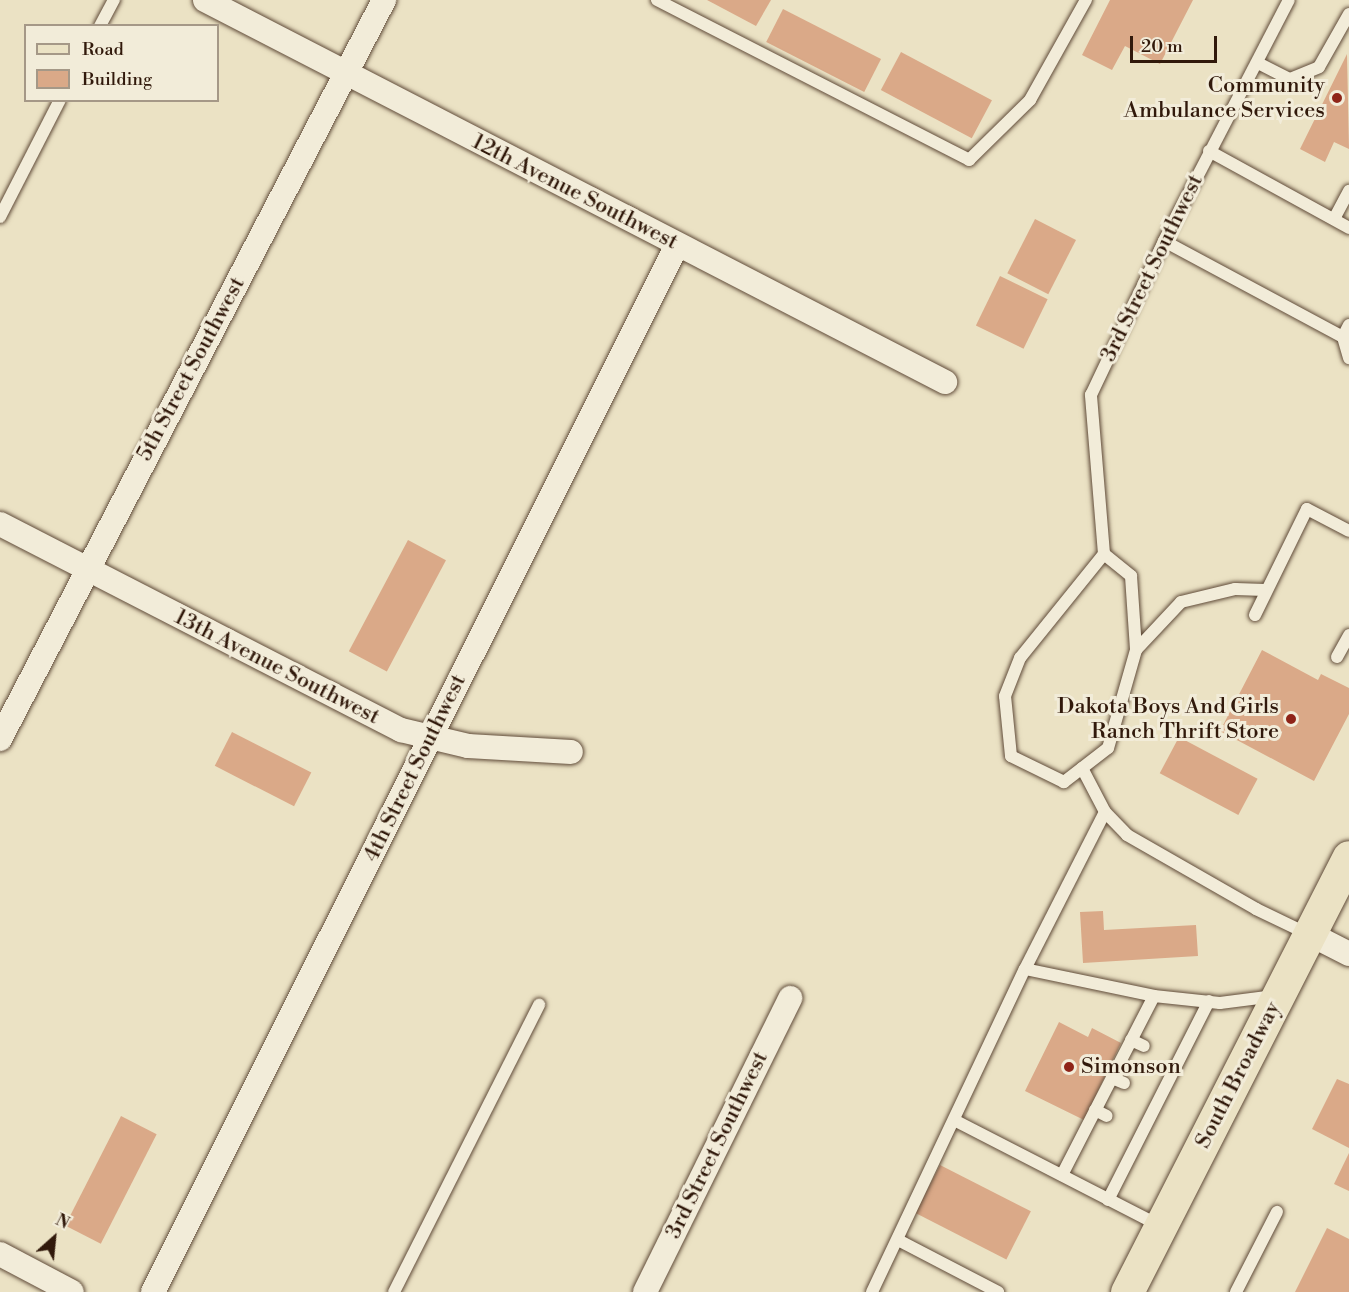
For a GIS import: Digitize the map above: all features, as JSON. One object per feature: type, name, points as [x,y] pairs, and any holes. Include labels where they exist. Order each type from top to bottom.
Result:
[{"type":"main road","name":"South Broadway","points":[[1127,1292],[1349,857]]},
{"type":"street","name":"12th Avenue Southwest","points":[[205,0],[945,382]]},
{"type":"street","name":"5th Street Southwest","points":[[0,739],[86,569],[384,0]]},
{"type":"street","name":"4th Street Southwest","points":[[153,1292],[677,245]]},
{"type":"street","name":"13th Avenue Southwest","points":[[0,524],[401,729],[468,746],[571,752]]},
{"type":"street","points":[[1310,934],[1349,954]]},
{"type":"street","name":"3rd Street Southwest","points":[[645,1292],[790,998]]},
{"type":"street","points":[[0,1254],[72,1292]]},
{"type":"lane","points":[[101,24],[114,0]]},
{"type":"lane","points":[[657,0],[969,160],[1030,100],[1086,0]]},
{"type":"lane","name":"3rd Street Southwest","points":[[1104,554],[1090,395],[1209,151],[1258,63],[1289,0]]},
{"type":"lane","points":[[1258,63],[1290,79],[1319,67],[1347,22]]},
{"type":"lane","points":[[0,217],[59,102]]},
{"type":"lane","points":[[1209,151],[1349,228]]},
{"type":"lane","points":[[1334,219],[1349,191]]},
{"type":"lane","points":[[1164,241],[1343,337]]},
{"type":"lane","points":[[1349,325],[1343,337],[1349,358]]},
{"type":"lane","points":[[1255,615],[1265,590],[1306,509],[1349,531]]},
{"type":"lane","points":[[1104,554],[1131,576],[1136,650],[1108,748],[1064,782],[1011,756],[1005,696],[1020,658],[1104,554]]},
{"type":"lane","points":[[1136,650],[1181,602],[1235,589],[1265,590]]},
{"type":"lane","points":[[1337,657],[1349,635]]},
{"type":"lane","points":[[1083,768],[1105,812],[1127,835],[1256,909],[1310,934]]},
{"type":"lane","points":[[872,1292],[1025,969],[1105,812]]},
{"type":"lane","points":[[1025,969],[1154,996],[1209,1001],[1278,996]]},
{"type":"lane","points":[[1062,1176],[1154,996]]},
{"type":"lane","points":[[1108,1200],[1139,1133],[1209,1001]]},
{"type":"lane","points":[[394,1292],[539,1005]]},
{"type":"lane","points":[[1131,1040],[1144,1047]]},
{"type":"lane","points":[[1112,1078],[1124,1083]]},
{"type":"lane","points":[[1095,1110],[1107,1116]]},
{"type":"lane","points":[[954,1120],[1161,1227]]},
{"type":"lane","points":[[1236,1292],[1277,1212]]},
{"type":"lane","points":[[897,1240],[999,1292]]},
{"type":"building","points":[[707,0],[771,0],[756,26]]},
{"type":"building","points":[[1110,0],[1193,0],[1160,64],[1125,46],[1112,70],[1082,55]]},
{"type":"building","points":[[783,9],[881,59],[864,92],[766,42]]},
{"type":"building","points":[[901,52],[992,100],[972,138],[881,90]]},
{"type":"building","name":"Community Ambulance Services","points":[[1347,54],[1349,149],[1334,142],[1325,162],[1300,149]]},
{"type":"building","points":[[1035,219],[1076,240],[1048,294],[1007,273]]},
{"type":"building","points":[[1000,276],[1048,299],[1024,349],[976,325]]},
{"type":"building","points":[[408,540],[446,560],[387,671],[349,651]]},
{"type":"building","points":[[1262,650],[1318,680],[1321,674],[1349,688],[1349,714],[1314,781],[1220,731]]},
{"type":"building","points":[[232,732],[311,772],[294,806],[215,766]]},
{"type":"building","points":[[1179,737],[1258,779],[1238,815],[1160,773]]},
{"type":"building","points":[[1103,911],[1104,930],[1196,925],[1198,956],[1083,963],[1080,912]]},
{"type":"building","points":[[1059,1022],[1088,1037],[1092,1028],[1121,1043],[1084,1120],[1025,1091]]},
{"type":"building","points":[[1337,1079],[1349,1084],[1349,1148],[1312,1129]]},
{"type":"building","points":[[121,1116],[157,1134],[101,1244],[65,1226]]},
{"type":"building","points":[[1349,1153],[1349,1191],[1334,1184]]},
{"type":"building","points":[[940,1165],[1031,1211],[1006,1259],[915,1213]]},
{"type":"building","points":[[1327,1228],[1349,1239],[1349,1292],[1295,1292]]},
{"type":"place","name":"Community Ambulance Services","points":[[1337,98]]},
{"type":"place","name":"Dakota Boys And Girls Ranch Thrift Store","points":[[1291,719]]},
{"type":"place","name":"Simonson","points":[[1069,1067]]}]
